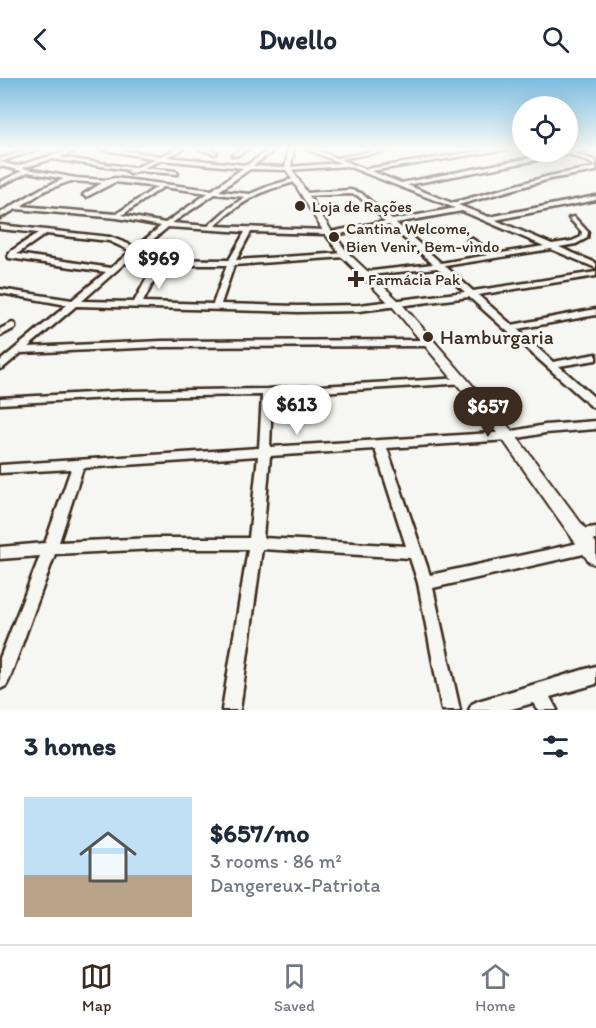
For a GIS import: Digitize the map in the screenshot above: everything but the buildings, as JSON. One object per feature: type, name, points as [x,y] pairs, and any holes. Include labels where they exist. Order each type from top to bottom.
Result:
[{"type":"street","points":[[0,216],[47,188],[73,178]]},
{"type":"street","points":[[80,178],[163,185],[250,196]]},
{"type":"street","points":[[86,195],[117,178]]},
{"type":"street","points":[[0,366],[165,225],[232,178]]},
{"type":"street","points":[[382,178],[593,263]]},
{"type":"street","points":[[398,185],[433,178]]},
{"type":"street","points":[[451,205],[547,178]]},
{"type":"street","points":[[209,228],[220,217],[250,196],[280,183],[296,180],[328,233],[345,255],[396,304],[508,436],[592,552],[425,583]]},
{"type":"street","points":[[117,216],[163,185]]},
{"type":"street","points":[[306,195],[357,193],[596,405]]},
{"type":"street","points":[[488,219],[596,198]]},
{"type":"street","points":[[15,207],[117,216],[165,225],[249,231],[328,233],[392,224],[462,209]]},
{"type":"street","points":[[363,274],[553,248],[584,238],[585,232],[572,218]]},
{"type":"street","points":[[0,227],[118,240],[136,250]]},
{"type":"street","points":[[46,231],[12,256],[110,270]]},
{"type":"street","points":[[216,308],[231,263],[249,231]]},
{"type":"street","points":[[471,240],[495,257]]},
{"type":"street","points":[[123,261],[231,263],[287,261],[345,255]]},
{"type":"street","points":[[137,305],[159,263]]},
{"type":"street","points":[[0,291],[72,303],[307,309],[396,304],[596,274]]},
{"type":"street","points":[[0,299],[10,293]]},
{"type":"street","points":[[510,328],[596,312]]},
{"type":"street","points":[[0,333],[12,326]]},
{"type":"street","points":[[20,350],[162,344],[430,343]]},
{"type":"street","points":[[550,365],[596,357]]},
{"type":"street","points":[[0,401],[106,395],[267,392],[462,381]]},
{"type":"street","points":[[231,710],[257,542],[266,453],[267,392]]},
{"type":"street","points":[[0,469],[380,446],[508,436],[545,429],[596,425]]},
{"type":"street","points":[[380,446],[425,583],[451,710]]},
{"type":"street","points":[[0,680],[50,548],[78,465]]},
{"type":"street","points":[[579,534],[596,533]]},
{"type":"street","points":[[0,553],[50,548],[257,542],[342,545],[416,553]]},
{"type":"street","points":[[478,710],[596,675]]},
{"type":"street","points":[[537,693],[548,710]]},
{"type":"place","name":"Loja de Rações","points":[[300,206]]},
{"type":"place","name":"Cantina Welcome, Bien Venir, Bem-vindo","points":[[334,237]]},
{"type":"place","name":"Farmácia Pak","points":[[356,279]]},
{"type":"place","name":"Hamburgaria","points":[[428,337]]}]
